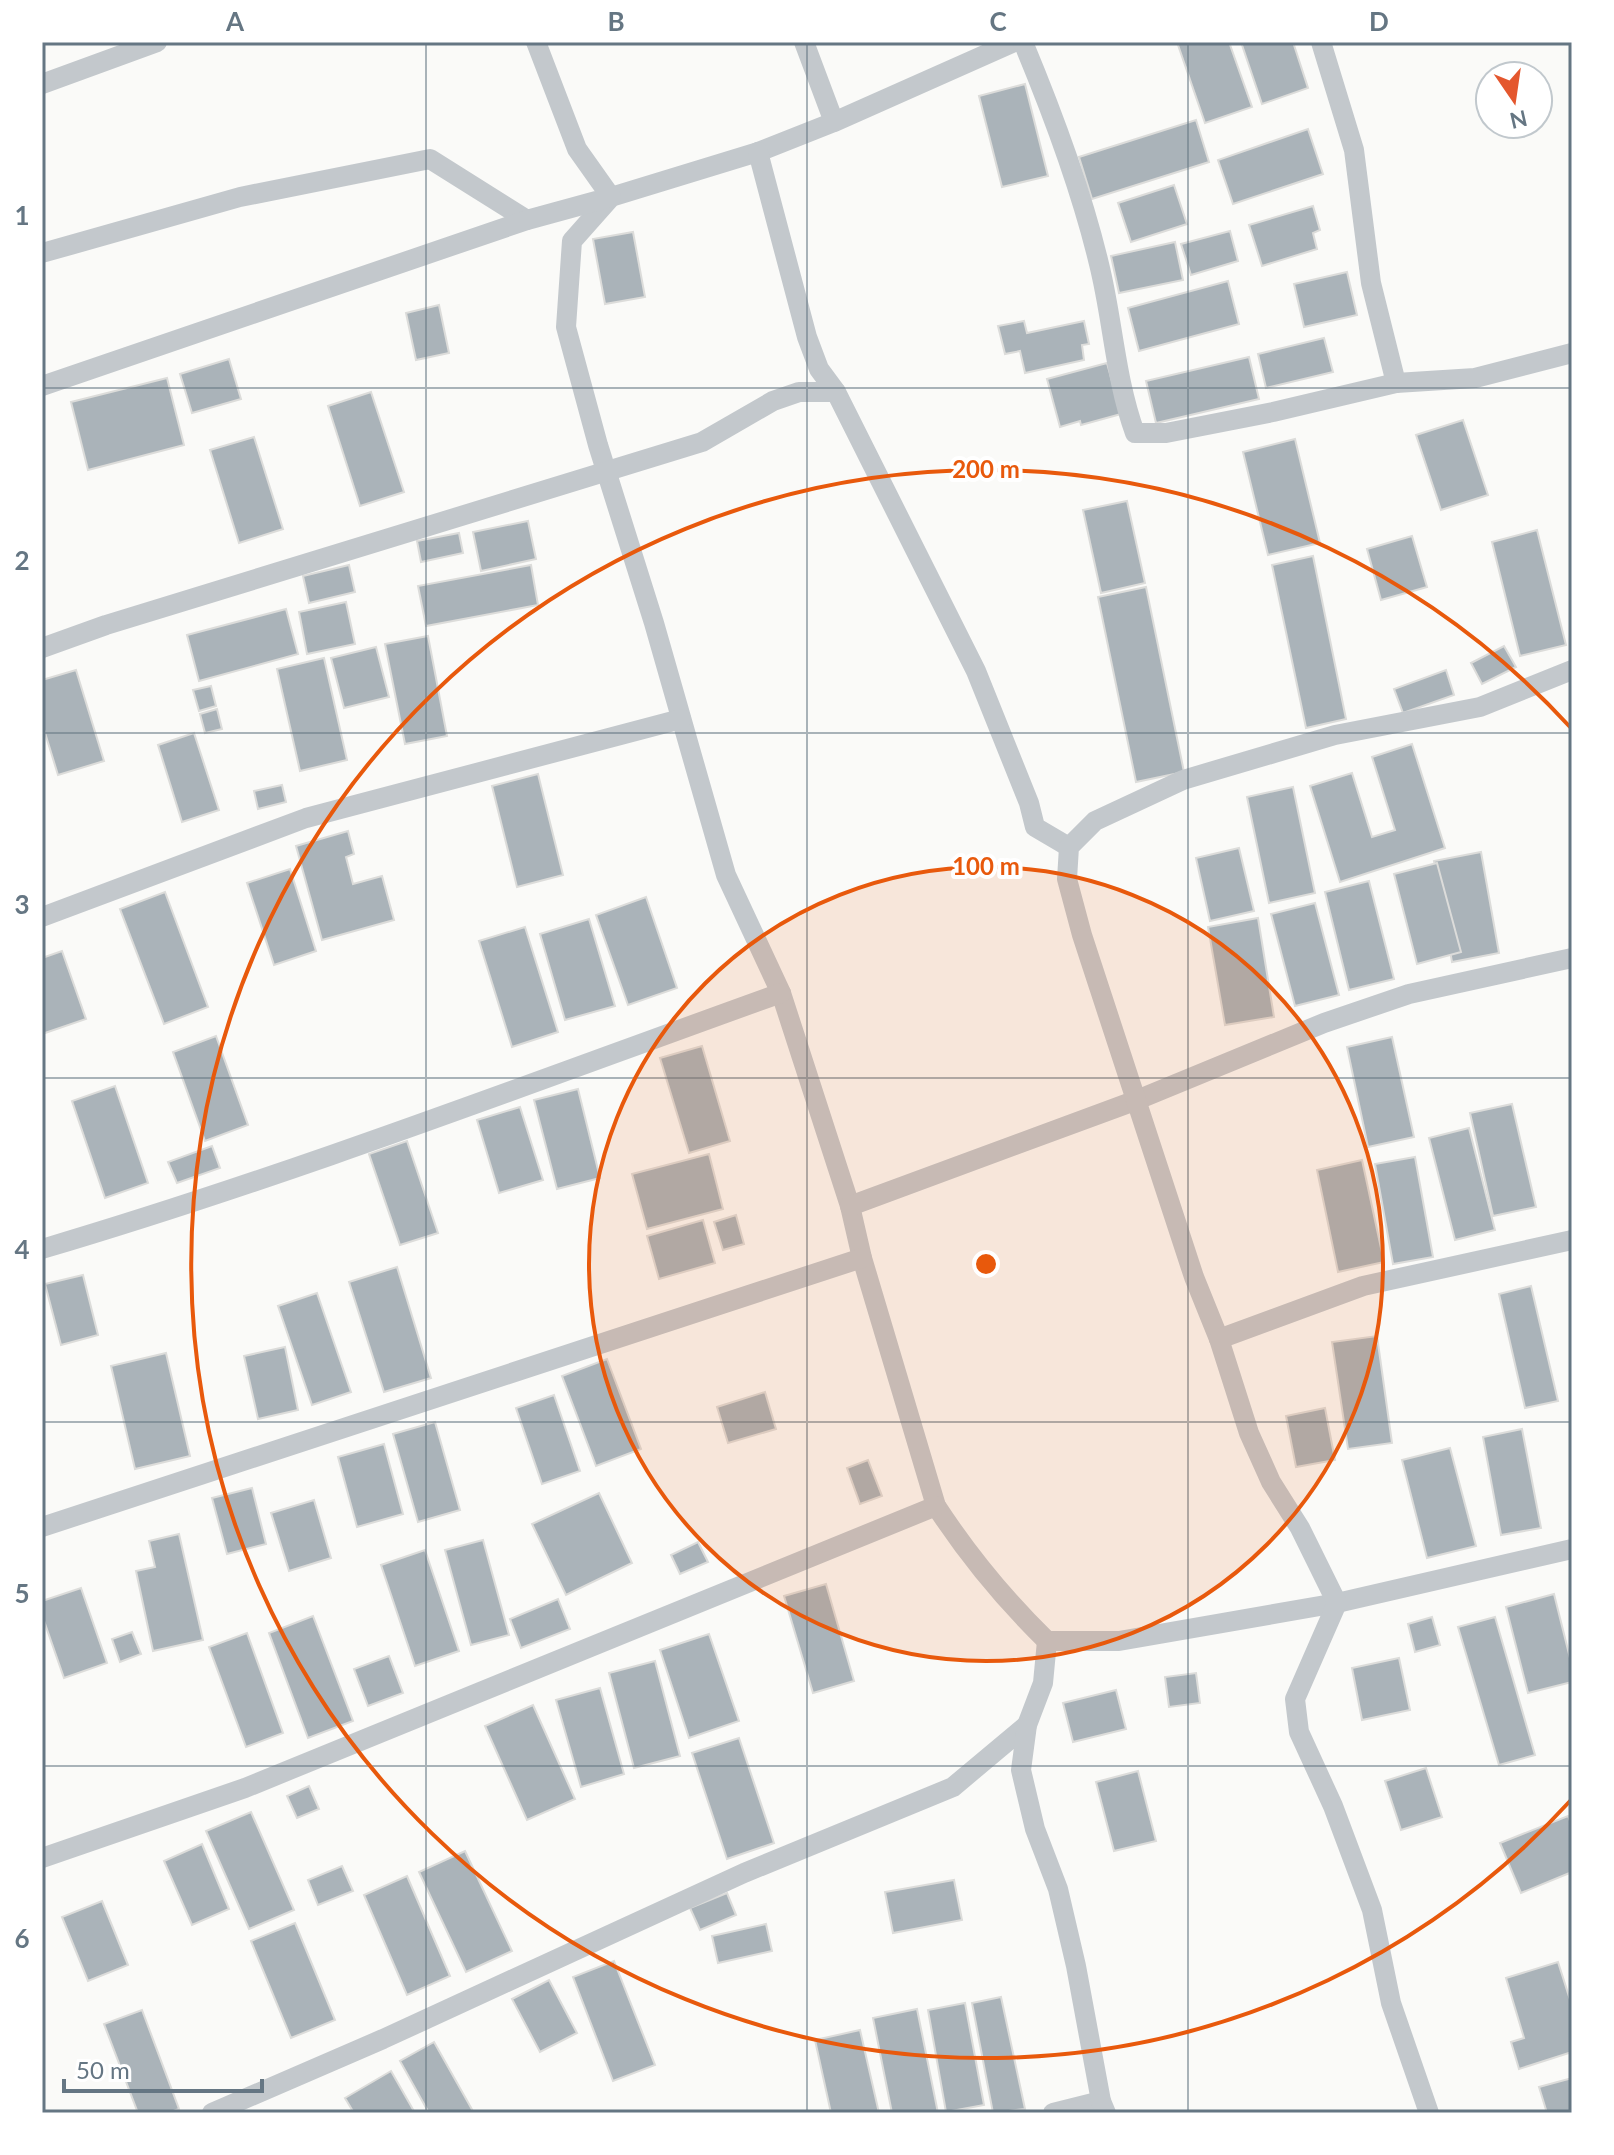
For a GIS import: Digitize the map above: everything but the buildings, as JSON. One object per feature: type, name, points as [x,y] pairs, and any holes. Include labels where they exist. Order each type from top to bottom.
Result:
[{"type":"street","points":[[42,84],[157,42]]},
{"type":"street","points":[[536,42],[577,149],[611,197]]},
{"type":"street","points":[[804,42],[834,122]]},
{"type":"street","points":[[42,386],[527,220],[758,152],[834,122],[1014,42]]},
{"type":"street","points":[[1023,42],[1060,131],[1100,265],[1124,402],[1135,433],[1166,433],[1396,383],[1475,378],[1572,353]]},
{"type":"street","points":[[1321,42],[1354,150],[1371,283],[1396,383]]},
{"type":"street","points":[[758,152],[807,337],[819,369],[836,392],[976,671],[1029,803],[1035,827],[1069,847]]},
{"type":"street","points":[[42,253],[240,197],[430,159],[527,220]]},
{"type":"street","points":[[611,197],[572,241],[566,327],[726,875],[781,993],[850,1206],[862,1258],[936,1506],[955,1534],[1014,1609],[1047,1641],[1119,1641],[1337,1603],[1572,1549]]},
{"type":"street","points":[[42,648],[106,625],[702,442],[773,401],[799,392],[836,392]]},
{"type":"street","points":[[1429,2113],[1391,2003],[1372,1910],[1333,1806],[1299,1732],[1295,1699],[1337,1603],[1300,1528],[1271,1482],[1249,1433],[1219,1339],[1194,1277],[1082,935],[1067,879],[1069,847],[1095,821],[1183,780],[1335,735],[1480,707],[1572,670]]},
{"type":"street","points":[[42,917],[306,818],[681,719]]},
{"type":"street","points":[[850,1206],[1137,1100],[1324,1023],[1409,994],[1572,958]]},
{"type":"street","points":[[42,1249],[153,1216],[325,1157],[781,993]]},
{"type":"street","points":[[1219,1339],[1363,1286],[1572,1240]]},
{"type":"street","points":[[42,1527],[862,1258]]},
{"type":"street","points":[[42,1858],[245,1788],[936,1506]]},
{"type":"street","points":[[1047,1641],[1043,1683],[1027,1725],[1021,1770],[1035,1829],[1058,1889],[1104,2107],[1053,2113]]},
{"type":"street","points":[[212,2113],[383,2039],[744,1873],[953,1787],[1027,1725]]}]
